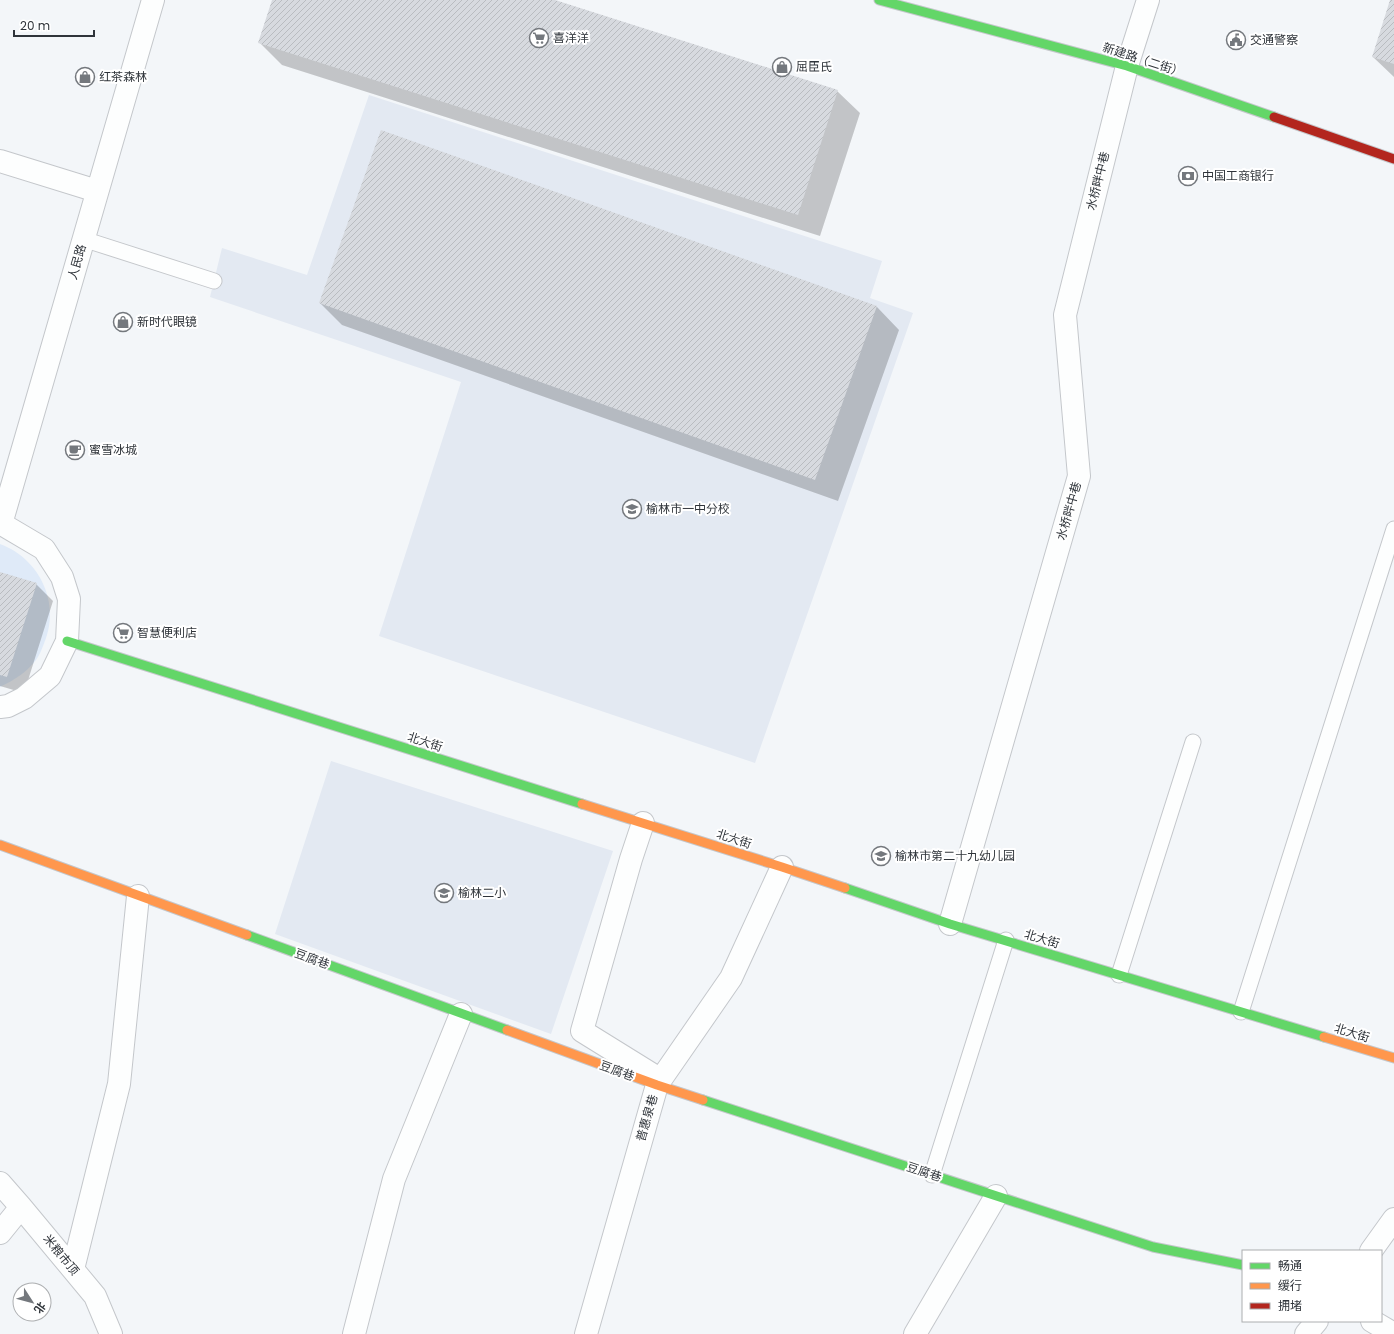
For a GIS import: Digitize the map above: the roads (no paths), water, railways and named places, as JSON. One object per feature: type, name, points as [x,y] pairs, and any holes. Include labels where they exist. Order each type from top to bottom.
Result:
[{"type":"street","name":"人民路","points":[[1,524],[152,0]]},
{"type":"street","name":"新建路（二街）","points":[[879,0],[1127,66],[1394,159]]},
{"type":"street","name":"水桥畔中巷","points":[[950,924],[1079,476],[1065,315],[1127,66],[1148,0]]},
{"type":"street","points":[[0,161],[97,191]]},
{"type":"street","points":[[0,707],[8,706],[24,698],[50,676],[67,641],[69,599],[62,577],[44,549],[1,524]]},
{"type":"street","name":"北大街","points":[[67,641],[782,867],[950,924],[1394,1058]]},
{"type":"street","name":"普惠泉巷","points":[[586,1334],[656,1085],[653,1075],[582,1031],[631,859],[643,824]]},
{"type":"street","name":"豆腐巷","points":[[0,845],[656,1085],[1153,1247],[1242,1265]]},
{"type":"street","points":[[656,1085],[731,978],[782,867]]},
{"type":"street","points":[[73,1270],[119,1084],[138,896]]},
{"type":"street","points":[[354,1334],[394,1179],[461,1014]]},
{"type":"street","name":"米粮市顶","points":[[0,1183],[95,1296],[111,1334]]},
{"type":"street","points":[[915,1334],[996,1196]]},
{"type":"street","points":[[0,1233],[21,1207]]},
{"type":"street","points":[[1372,1250],[1394,1220]]},
{"type":"street","points":[[1306,1334],[1316,1322]]},
{"type":"street","points":[[1374,1322],[1394,1334]]},
{"type":"lane","points":[[84,239],[214,281]]},
{"type":"lane","points":[[1241,1012],[1394,529]]},
{"type":"lane","points":[[1119,975],[1193,742]]},
{"type":"lane","points":[[932,1175],[1006,940]]},
{"type":"place","name":"喜洋洋","points":[[539,38]]},
{"type":"place","name":"交通警察","points":[[1236,40]]},
{"type":"place","name":"屈臣氏","points":[[782,67]]},
{"type":"place","name":"红茶森林","points":[[85,77]]},
{"type":"place","name":"中国工商银行","points":[[1188,176]]},
{"type":"place","name":"新时代眼镜","points":[[123,322]]},
{"type":"place","name":"蜜雪冰城","points":[[75,450]]},
{"type":"place","name":"榆林市一中分校","points":[[632,509]]},
{"type":"place","name":"智慧便利店","points":[[123,633]]},
{"type":"place","name":"榆林市第二十九幼儿园","points":[[881,856]]},
{"type":"place","name":"榆林二小","points":[[444,893]]}]
